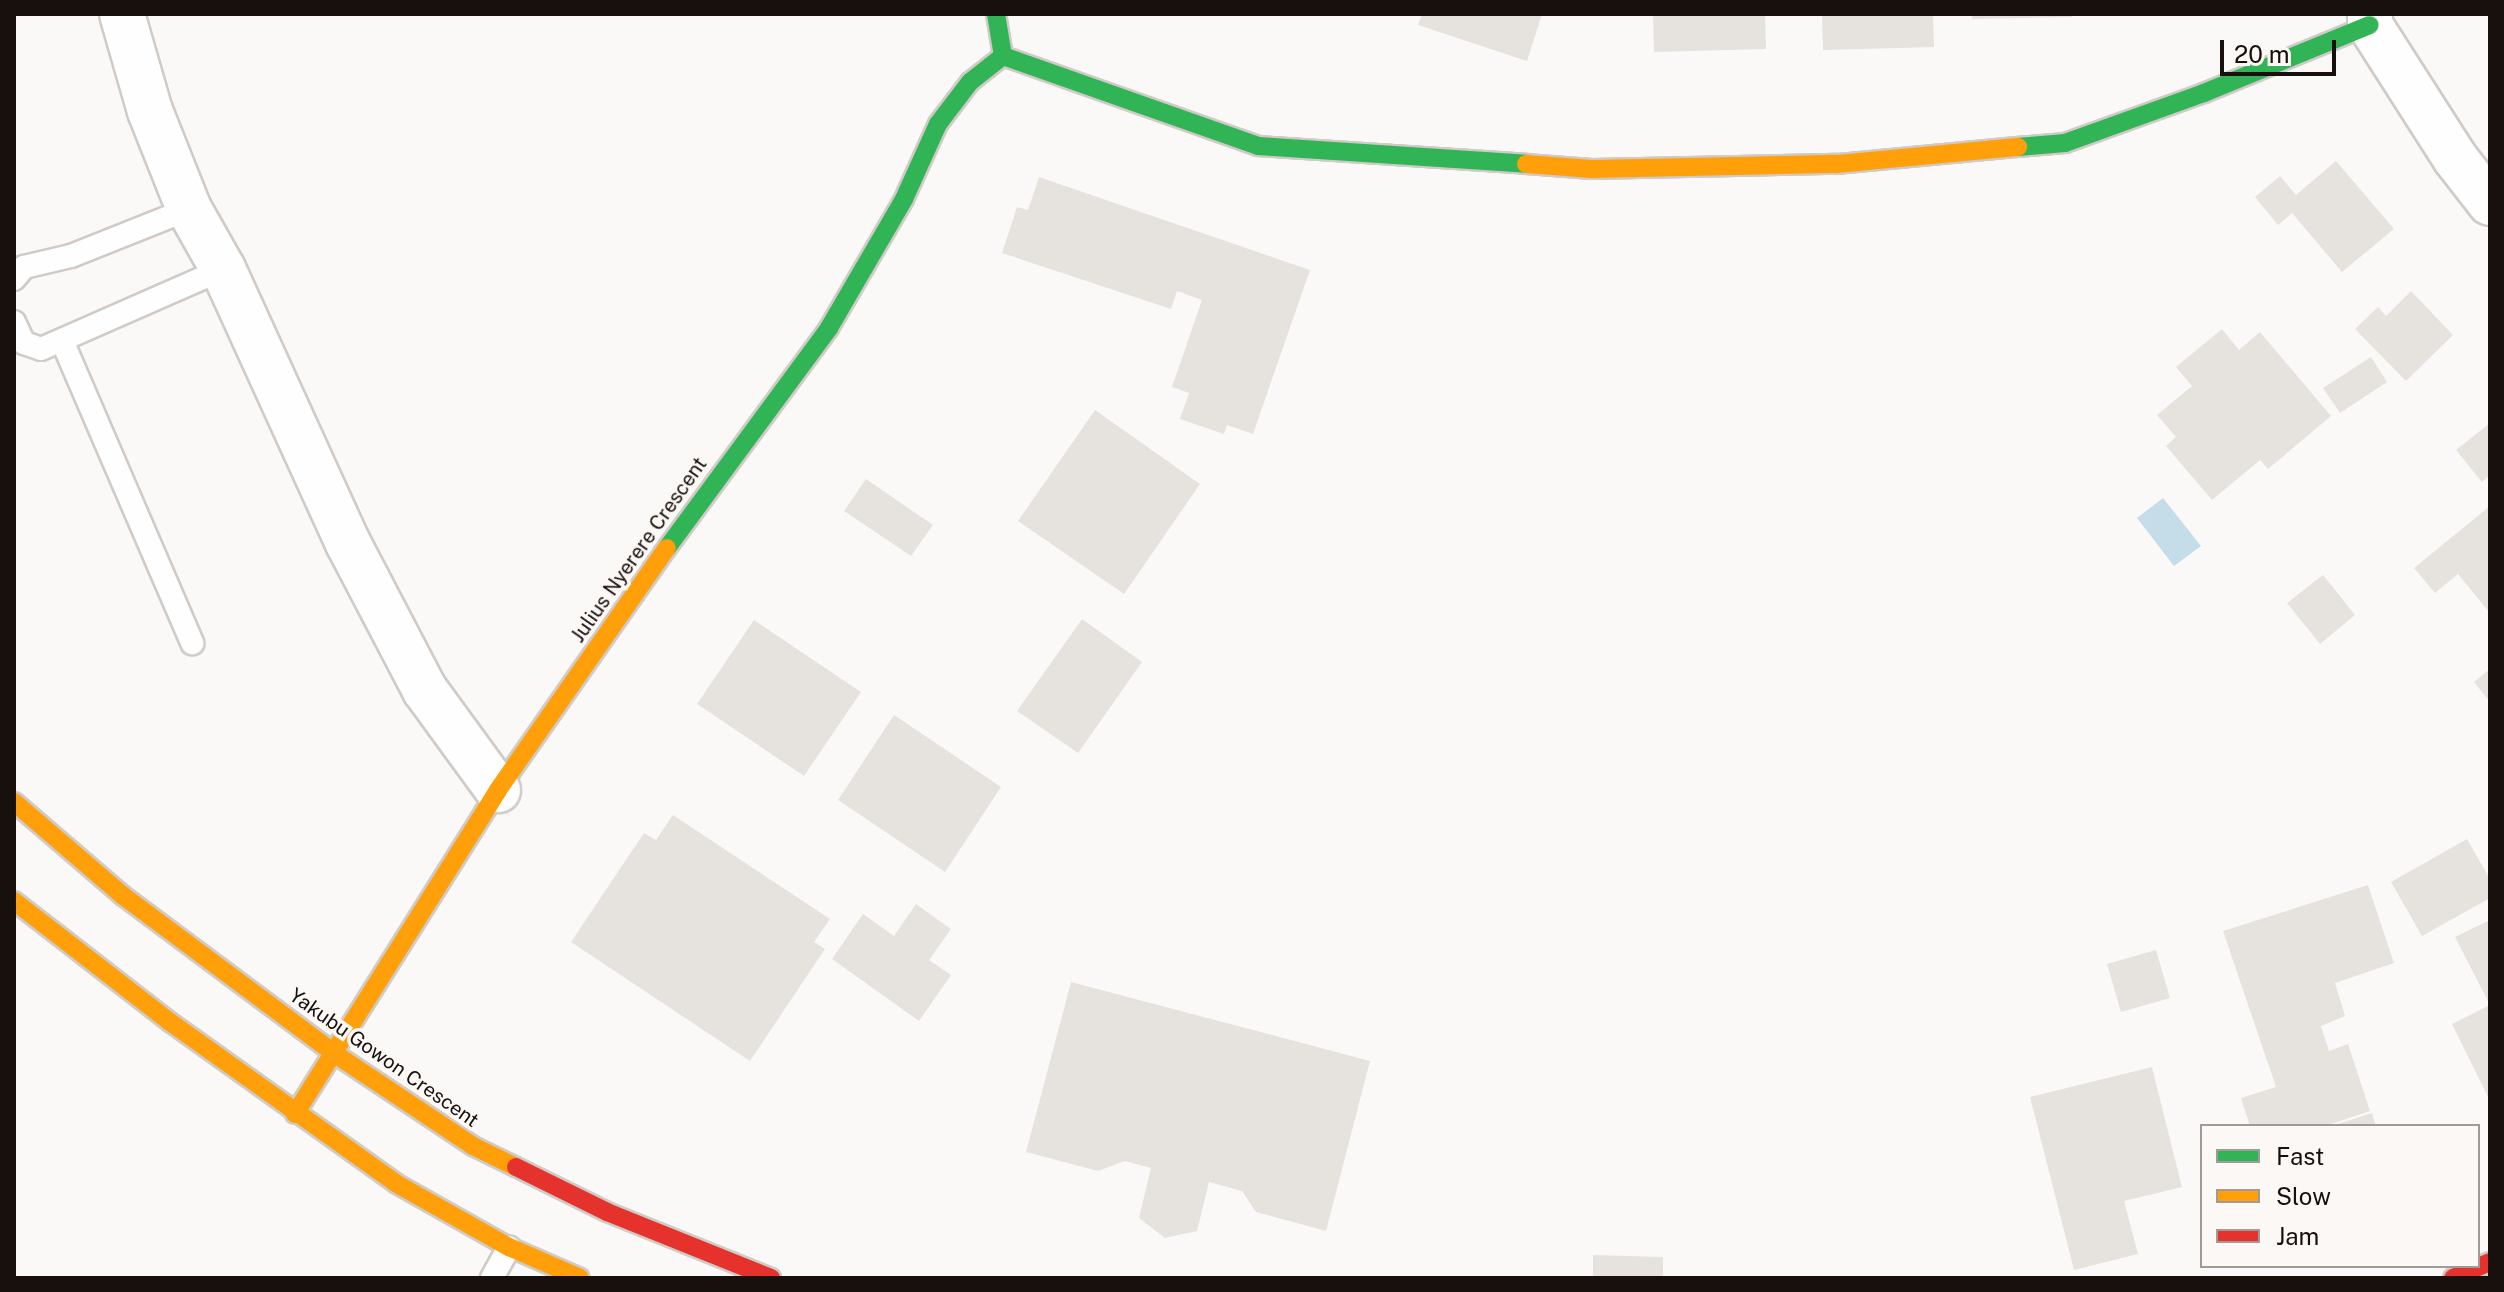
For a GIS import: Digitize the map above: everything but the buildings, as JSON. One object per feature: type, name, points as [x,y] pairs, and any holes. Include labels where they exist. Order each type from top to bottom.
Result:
[{"type":"street","points":[[122,14],[150,111],[189,209],[223,269],[355,556],[425,690],[498,790]]},
{"type":"street","points":[[996,14],[1003,56],[1258,146],[1592,169],[1837,164],[2065,143],[2204,93],[2373,18],[2455,158],[2490,203]]},
{"type":"street","name":"Julius Nyerere Crescent","points":[[295,1114],[498,790],[697,505],[829,328],[904,199],[938,124],[970,82],[1003,56]]},
{"type":"street","name":"Yakubu Gowon Crescent","points":[[14,802],[122,895],[335,1054],[473,1146],[607,1212],[771,1278]]},
{"type":"street","points":[[14,901],[295,1114],[397,1184],[509,1247],[580,1278]]},
{"type":"street","points":[[2453,1278],[2476,1268]]},
{"type":"lane","points":[[17,266],[71,256],[189,209]]},
{"type":"lane","points":[[14,322],[24,343],[41,349],[63,343],[223,269]]},
{"type":"lane","points":[[63,343],[192,643]]},
{"type":"lane","points":[[492,1278],[509,1247]]},
{"type":"water","points":[[2163,498],[2201,546],[2174,566],[2137,518]]},
{"type":"traffic: fast","points":[[667,548],[829,328],[904,199],[938,124],[970,82],[1003,56],[996,14]]},
{"type":"traffic: fast","points":[[2018,147],[2065,143],[2204,93],[2370,25]]},
{"type":"traffic: fast","points":[[1003,56],[1258,146],[1526,164]]},
{"type":"traffic: slow","points":[[1526,164],[1592,169],[1837,164],[2018,147]]},
{"type":"traffic: slow","points":[[295,1114],[498,790],[667,548]]},
{"type":"traffic: slow","points":[[14,802],[122,895],[335,1054],[473,1146],[516,1167]]},
{"type":"traffic: slow","points":[[14,901],[170,1022],[397,1184],[509,1247],[580,1278]]},
{"type":"traffic: jam","points":[[516,1167],[607,1212],[771,1278]]},
{"type":"traffic: jam","points":[[2480,1266],[2490,1262]]},
{"type":"traffic: jam","points":[[2453,1278],[2476,1268]]}]
